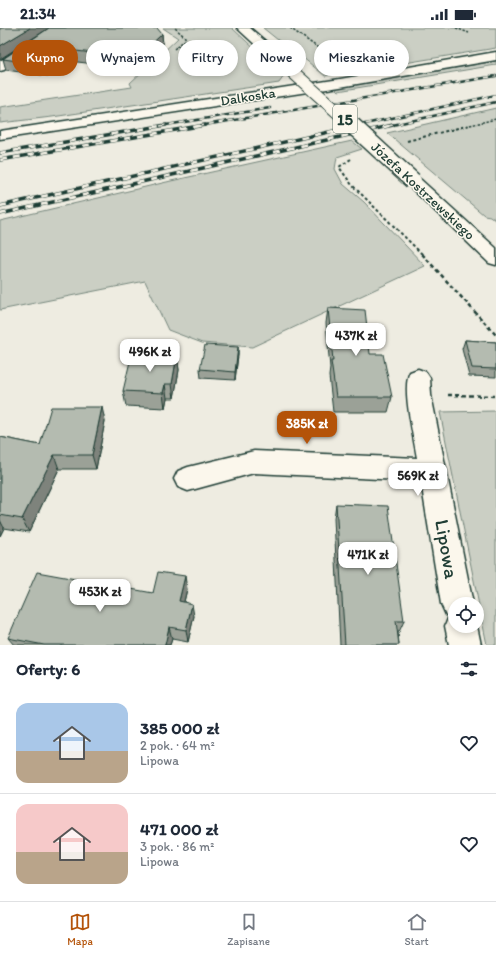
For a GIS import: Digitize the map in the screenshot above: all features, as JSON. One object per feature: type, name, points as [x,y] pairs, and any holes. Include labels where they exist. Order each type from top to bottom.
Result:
[{"type":"street","points":[[0,67],[59,28]]},
{"type":"street","name":"Józefa Kostrzewskiego","points":[[243,28],[443,208],[496,259]]},
{"type":"street","name":"Dalkoska","points":[[0,135],[340,83],[496,56]]},
{"type":"street","name":"Lipowa","points":[[418,386],[456,597]]},
{"type":"street","points":[[188,479],[254,462],[433,470]]},
{"type":"street","points":[[462,633],[464,645]]},
{"type":"path","points":[[174,28],[185,36],[185,40],[174,49]]},
{"type":"path","points":[[290,28],[314,45]]},
{"type":"path","points":[[456,28],[469,33]]},
{"type":"path","points":[[406,141],[496,119]]},
{"type":"path","points":[[354,158],[348,160],[339,167],[352,185],[430,262],[496,335]]},
{"type":"path","points":[[418,386],[496,396]]},
{"type":"shaded area","points":[[163,28],[232,28],[246,41],[246,76],[284,76],[279,83],[52,117],[0,123],[0,107],[132,87],[130,83],[137,76],[170,76],[170,46],[178,38]]},
{"type":"shaded area","points":[[263,28],[496,28],[496,48],[409,62],[409,40],[314,40],[314,67],[306,60],[306,40],[278,40]]},
{"type":"shaded area","points":[[496,61],[496,65],[338,91],[335,88]]},
{"type":"shaded area","points":[[496,108],[496,217],[492,217],[496,221],[490,216],[484,215],[387,133]]},
{"type":"shaded area","points":[[352,141],[362,149],[337,157],[335,169],[343,184],[364,202],[425,266],[252,347],[202,343],[168,330],[145,281],[0,310],[0,221]]},
{"type":"shaded area","points":[[496,411],[496,645],[487,645],[484,630],[484,597],[477,597],[440,412]]},
{"type":"building","points":[[0,28],[30,28],[0,46]]},
{"type":"building","points":[[49,28],[157,28],[162,34],[156,40],[86,40],[86,52],[78,51],[78,40],[31,40]]},
{"type":"building","points":[[12,53],[12,60],[3,59]]},
{"type":"building","points":[[328,308],[365,310],[370,354],[383,354],[392,397],[336,397],[331,361],[333,361]]},
{"type":"building","points":[[465,340],[496,342],[496,369],[472,368]]},
{"type":"building","points":[[205,345],[238,347],[235,372],[200,369]]},
{"type":"building","points":[[132,353],[177,355],[172,384],[165,384],[163,393],[123,391]]},
{"type":"building","points":[[51,407],[102,407],[92,455],[54,455],[22,519],[0,515],[0,437],[40,445]]},
{"type":"building","points":[[336,504],[388,506],[404,621],[396,621],[399,645],[345,645]]},
{"type":"building","points":[[37,572],[153,593],[158,572],[185,576],[179,601],[192,604],[186,630],[169,627],[165,645],[44,645],[8,638]]},
{"type":"railway","points":[[199,126],[496,76]]},
{"type":"railway","points":[[356,126],[496,95]]},
{"type":"railway","points":[[388,126],[496,102]]},
{"type":"railway","points":[[162,126],[270,108]]},
{"type":"railway","points":[[0,160],[205,125]]},
{"type":"railway","points":[[0,206],[360,125]]},
{"type":"railway","points":[[0,214],[393,125]]},
{"type":"railway","points":[[0,153],[162,126]]}]
